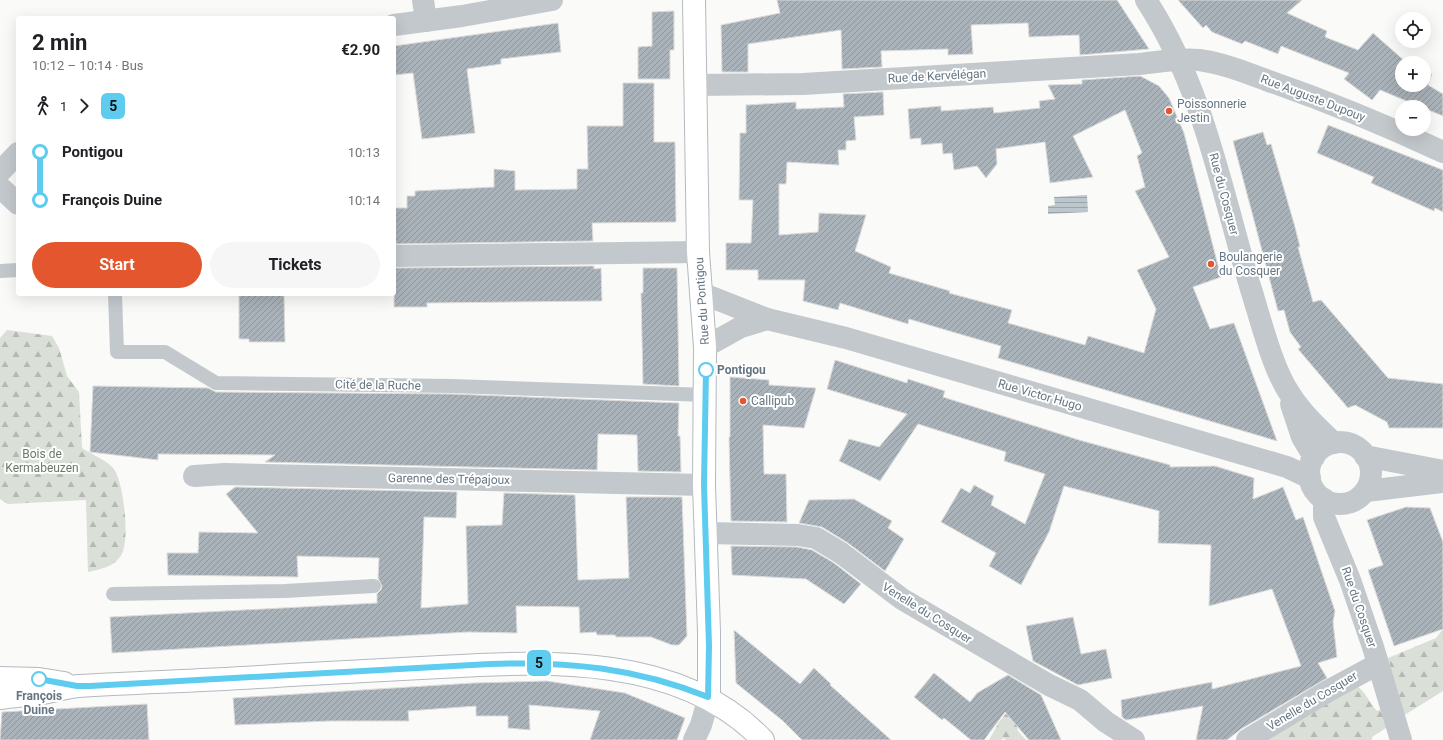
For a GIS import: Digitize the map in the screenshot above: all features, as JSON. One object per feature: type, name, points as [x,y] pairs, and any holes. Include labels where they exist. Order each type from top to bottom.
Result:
[{"type":"main road","name":"Rue du Pontigou","points":[[694,0],[698,252],[706,347],[704,485],[707,533],[708,697]]},
{"type":"main road","points":[[0,698],[43,693],[77,686],[190,682],[521,663],[588,666],[669,682],[708,697],[730,711],[763,740]]},
{"type":"main road","points":[[0,678],[39,679],[77,686]]},
{"type":"street","points":[[396,24],[424,10],[462,16],[552,0]]},
{"type":"street","name":"Rue du Cosquer","points":[[1146,0],[1179,59],[1202,118],[1238,245],[1266,335],[1281,377],[1289,393],[1312,468]]},
{"type":"street","name":"Rue de Kervélégan","points":[[696,85],[803,84],[1124,65],[1179,59]]},
{"type":"street","name":"Rue Auguste Dupouy","points":[[1179,59],[1208,62],[1291,88],[1394,130],[1443,152]]},
{"type":"street","points":[[0,172],[16,155]]},
{"type":"street","points":[[0,188],[16,202]]},
{"type":"street","points":[[396,256],[698,252]]},
{"type":"street","name":"Rue Victor Hugo","points":[[701,293],[767,319],[846,338],[1287,467],[1312,468]]},
{"type":"street","points":[[706,347],[741,327],[767,319]]},
{"type":"street","name":"Rue du Cosquer","points":[[1289,393],[1308,418],[1334,443]]},
{"type":"street","points":[[1365,456],[1371,473],[1366,491],[1361,496],[1348,503],[1331,503],[1317,494],[1312,468],[1326,446],[1334,443],[1352,445],[1365,456],[1443,471]]},
{"type":"street","name":"Garenne des Trépajoux","points":[[194,476],[225,474],[704,485]]},
{"type":"street","points":[[1366,491],[1443,482]]},
{"type":"street","name":"Rue du Cosquer","points":[[1324,499],[1324,517],[1339,549],[1378,664],[1401,740]]},
{"type":"street","name":"Rue du Cosquer","points":[[1339,549],[1348,503]]},
{"type":"street","name":"Venelle du Cosquer","points":[[707,533],[798,535],[816,538],[841,553],[902,599],[1048,685],[1080,700],[1106,722],[1134,740]]},
{"type":"street","name":"Venelle du Cosquer","points":[[1247,740],[1328,691],[1378,664]]},
{"type":"street","points":[[694,740],[701,725],[708,697]]},
{"type":"lane","points":[[0,271],[16,270]]},
{"type":"lane","name":"Cité de la Ruche","points":[[115,296],[117,352],[165,352],[216,383],[452,386],[706,395]]},
{"type":"lane","points":[[113,594],[285,591],[374,586]]},
{"type":"green space","name":"Bois de Kermabeuzen","points":[[7,330],[52,336],[59,348],[67,376],[79,392],[82,448],[106,462],[113,468],[117,475],[125,512],[125,540],[120,557],[117,561],[106,568],[88,572],[86,500],[8,504],[0,499],[0,338]]},
{"type":"green space","points":[[1443,629],[1443,691],[1403,716],[1388,658],[1436,638]]},
{"type":"green space","points":[[1354,684],[1364,693],[1377,711],[1383,708],[1389,726],[1372,737],[1372,740],[1261,740]]},
{"type":"green space","points":[[1013,705],[1018,731],[1026,740],[1006,740],[1004,738],[1001,740],[989,740],[999,722]]},
{"type":"shaded area","points":[[1087,195],[1088,212],[1048,214],[1048,206],[1055,205],[1054,197]]},
{"type":"building","points":[[777,0],[1117,0],[1149,49],[1080,55],[1079,35],[1029,37],[1028,23],[971,25],[973,54],[948,55],[948,49],[881,51],[882,67],[842,69],[841,30],[748,44],[748,72],[722,72],[721,25],[780,13]]},
{"type":"building","points":[[1178,0],[1302,0],[1287,13],[1327,31],[1325,37],[1358,50],[1373,33],[1399,56],[1395,56],[1395,92],[1431,92],[1431,87],[1443,94],[1443,116],[1431,111],[1431,100],[1404,100],[1380,90],[1372,100],[1344,79],[1349,73],[1281,46],[1278,54],[1245,41],[1242,44],[1212,32],[1206,25],[1203,28]]},
{"type":"building","points":[[674,11],[674,50],[670,50],[670,79],[638,79],[638,47],[652,46],[652,12]]},
{"type":"building","points":[[558,23],[561,52],[501,59],[501,64],[467,69],[475,133],[422,139],[413,73],[396,75],[396,46]]},
{"type":"building","points":[[1140,76],[1159,86],[1169,98],[1184,133],[1221,277],[1193,287],[1210,329],[1234,323],[1277,441],[998,358],[1001,346],[909,319],[908,324],[840,303],[838,310],[803,301],[805,280],[758,280],[758,270],[726,270],[726,243],[751,243],[753,200],[739,200],[740,133],[746,133],[746,105],[796,102],[796,109],[844,107],[843,94],[883,92],[884,115],[854,117],[856,140],[846,141],[846,150],[838,150],[839,165],[787,162],[786,184],[779,184],[779,235],[818,232],[819,213],[866,215],[855,251],[891,267],[889,273],[950,291],[949,293],[1012,310],[1008,323],[1085,345],[1088,336],[1144,353],[1156,309],[1137,270],[1169,257],[1135,191],[1145,187],[1137,156],[1142,153],[1125,110],[1073,136],[1093,177],[1050,183],[1045,142],[996,149],[997,164],[986,178],[977,166],[954,170],[952,153],[943,154],[942,143],[921,145],[921,138],[910,139],[908,109],[941,106],[941,111],[993,107],[994,113],[1040,108],[1039,101],[1055,99],[1048,85],[1082,84],[1082,80]]},
{"type":"building","points":[[623,83],[654,83],[654,142],[675,142],[676,222],[592,223],[593,241],[396,244],[396,208],[407,208],[407,196],[415,196],[415,191],[494,187],[494,169],[515,171],[515,190],[577,189],[577,169],[588,169],[587,126],[623,126]]},
{"type":"building","points":[[1328,125],[1443,170],[1443,212],[1435,208],[1434,211],[1371,183],[1374,177],[1317,153]]},
{"type":"building","points":[[1263,132],[1267,145],[1271,144],[1295,227],[1300,247],[1298,247],[1313,302],[1321,300],[1388,378],[1443,384],[1443,428],[1389,428],[1387,422],[1355,405],[1348,408],[1298,349],[1301,347],[1290,332],[1284,310],[1278,311],[1233,141]]},
{"type":"building","points":[[594,266],[594,269],[601,268],[602,301],[427,303],[427,307],[394,307],[394,296],[396,296],[396,268]]},
{"type":"building","points":[[643,268],[677,268],[679,386],[643,384],[641,293],[643,293]]},
{"type":"building","points":[[239,296],[284,296],[285,342],[249,342],[249,339],[239,339]]},
{"type":"building","points":[[835,360],[907,383],[908,379],[945,391],[943,397],[1079,440],[1170,465],[1170,467],[1215,466],[1254,478],[1253,499],[1283,487],[1296,520],[1303,517],[1335,611],[1333,622],[1337,657],[1318,663],[1327,678],[1241,729],[1227,740],[1196,740],[1203,706],[1126,720],[1122,717],[1121,700],[1212,682],[1212,689],[1301,666],[1272,589],[1209,606],[1211,545],[1158,543],[1159,511],[1064,486],[1049,532],[1021,585],[989,566],[996,553],[941,522],[961,488],[970,493],[974,485],[994,496],[991,505],[1025,524],[1045,474],[1004,461],[1006,452],[918,424],[880,481],[839,461],[849,439],[879,447],[907,414],[827,389]]},
{"type":"building","points":[[730,377],[769,380],[769,385],[816,388],[804,428],[763,425],[764,474],[786,474],[787,522],[731,521],[729,437]]},
{"type":"building","points":[[93,386],[208,388],[216,392],[452,394],[679,403],[678,436],[680,436],[681,472],[638,471],[637,435],[598,434],[597,470],[265,462],[275,455],[158,454],[158,460],[90,452]]},
{"type":"building","points":[[235,487],[457,492],[456,518],[424,517],[421,608],[468,604],[466,526],[502,525],[504,493],[575,495],[578,580],[629,578],[626,497],[682,497],[687,636],[679,645],[672,645],[651,637],[616,637],[615,635],[597,635],[596,632],[580,633],[579,607],[516,606],[517,633],[468,632],[112,653],[110,617],[377,603],[377,594],[381,590],[382,586],[378,578],[379,558],[297,556],[298,577],[168,575],[167,553],[198,553],[199,532],[258,533],[226,494]]},
{"type":"building","points":[[854,499],[892,521],[888,528],[904,539],[885,571],[848,543],[822,527],[799,523],[809,500]]},
{"type":"building","points":[[1406,507],[1430,508],[1443,542],[1443,629],[1394,646],[1368,570],[1383,565],[1367,520]]},
{"type":"building","points":[[731,546],[797,547],[812,550],[834,563],[861,584],[844,604],[806,579],[732,575]]},
{"type":"building","points":[[1073,617],[1081,654],[1106,649],[1112,678],[1078,685],[1033,661],[1026,626]]},
{"type":"building","points":[[734,630],[800,684],[814,668],[831,684],[830,685],[891,740],[802,740],[783,721],[736,683]]},
{"type":"building","points":[[934,673],[970,702],[977,693],[1008,675],[1041,695],[1061,740],[1029,740],[1005,712],[984,740],[971,740],[944,718],[942,720],[914,697]]},
{"type":"building","points":[[547,681],[625,693],[685,718],[677,740],[590,740],[600,711],[529,705],[530,730],[508,728],[508,716],[476,716],[476,706],[408,711],[409,721],[330,721],[235,725],[233,698],[473,683]]},
{"type":"building","points":[[147,704],[149,740],[0,740],[2,712]]},
{"type":"bus line","name":"5","points":[[39,679],[58,681],[77,686],[90,686],[203,681],[490,664],[542,663],[588,666],[641,675],[669,682],[708,697],[709,646],[707,533],[704,485],[706,370]]},
{"type":"place","name":"Poissonnerie Jestin","points":[[1169,111]]},
{"type":"place","name":"Boulangerie du Cosquer","points":[[1211,264]]},
{"type":"place","name":"Pontigou","points":[[706,370]]},
{"type":"place","name":"Callipub","points":[[743,401]]},
{"type":"place","name":"François Duine","points":[[39,679]]}]
